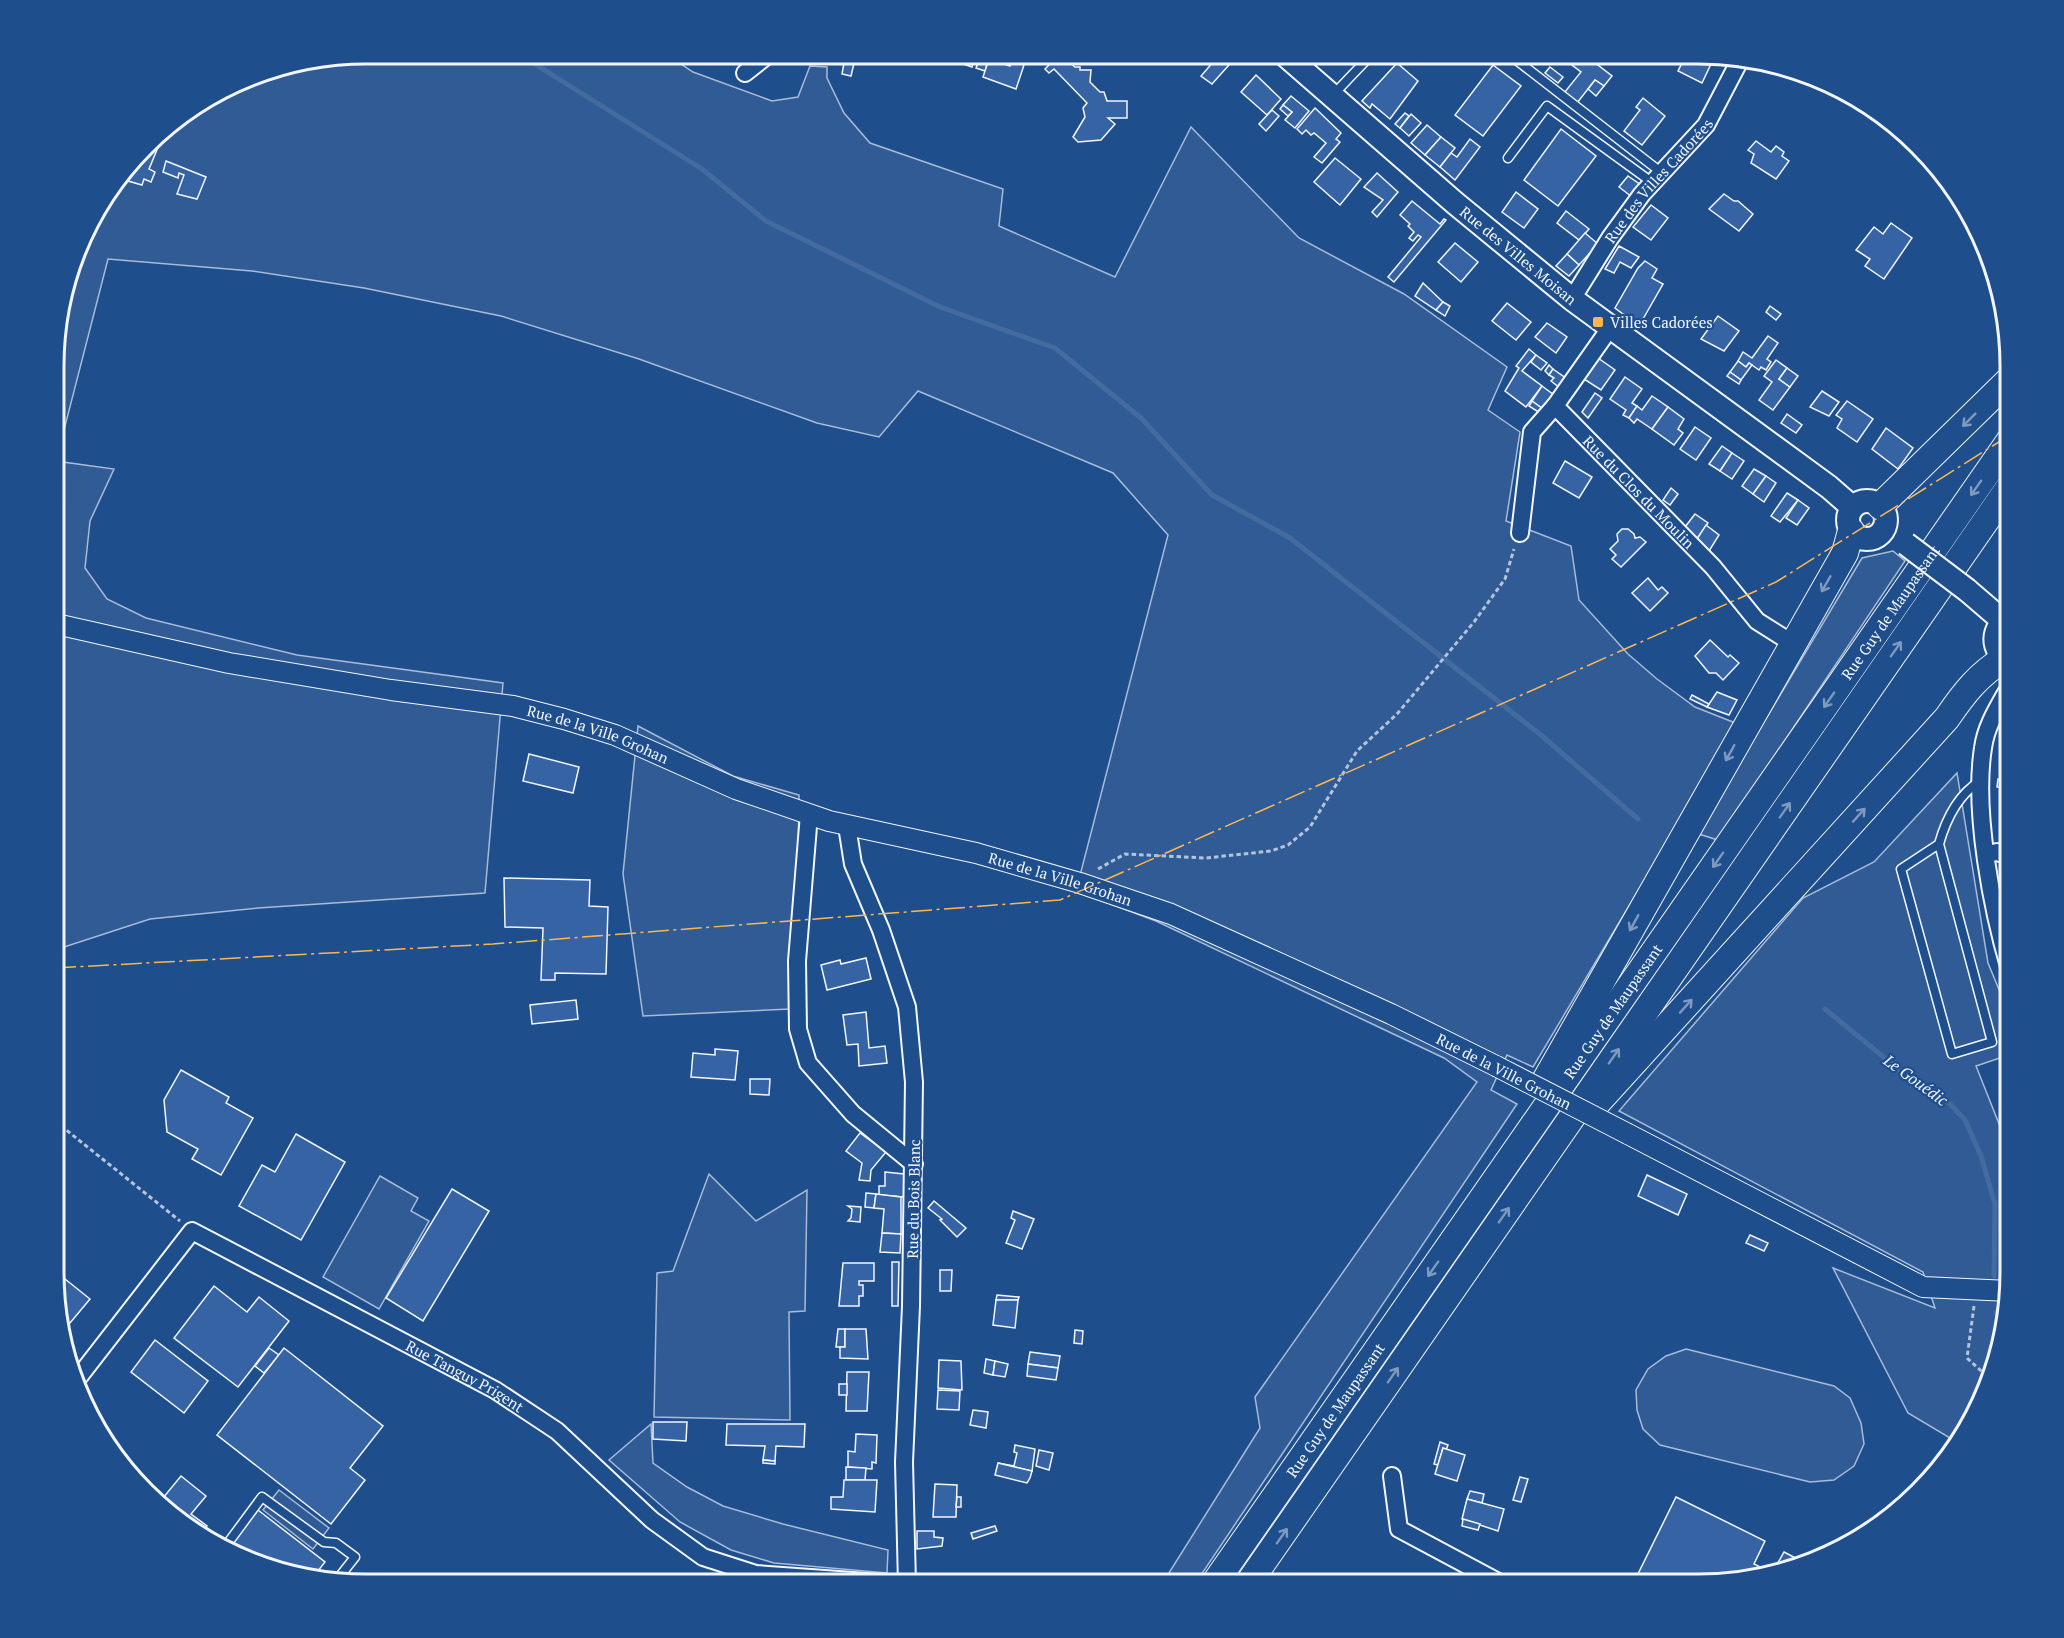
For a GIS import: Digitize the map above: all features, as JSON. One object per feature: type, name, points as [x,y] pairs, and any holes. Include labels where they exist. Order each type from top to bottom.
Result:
[{"type":"main road","name":"Rue des Villes Moisan","points":[[1295,64],[1455,203],[1572,299],[1829,487],[1852,519]]},
{"type":"main road","points":[[1852,519],[1856,536],[1874,538],[1882,518],[2000,390]]},
{"type":"main road","name":"Rue Guy de Maupassant","points":[[1221,1574],[2000,454]]},
{"type":"main road","name":"Rue Guy de Maupassant","points":[[1255,1574],[2000,500]]},
{"type":"main road","points":[[1466,1221],[1845,553],[1852,519],[1863,501],[1906,544],[2000,615]]},
{"type":"main road","points":[[2000,630],[1995,640],[2000,655]]},
{"type":"main road","points":[[1533,1173],[1947,718],[1966,690],[1984,670],[2000,663]]},
{"type":"street","points":[[745,73],[756,64]]},
{"type":"street","name":"Rue des Villes Cadorées","points":[[1572,299],[1610,238],[1657,178],[1706,125],[1736,67]]},
{"type":"street","points":[[1520,533],[1532,432],[1555,406],[1610,328]]},
{"type":"street","name":"Rue du Clos du Moulin","points":[[1555,406],[1713,567],[1757,621],[1792,643]]},
{"type":"street","name":"Rue de la Ville Grohan","points":[[64,626],[229,663],[391,690],[513,706],[564,719],[615,735],[736,789],[809,814],[847,826],[976,853],[1080,883],[1171,914],[1391,1014],[1496,1066],[1923,1287],[1999,1291]]},
{"type":"street","points":[[2000,703],[1992,716],[1983,748],[1981,781],[1986,854],[2000,922]]},
{"type":"street","points":[[809,814],[796,961],[798,1029],[808,1063],[853,1114],[914,1164]]},
{"type":"street","name":"Rue du Bois Blanc","points":[[847,826],[853,864],[882,930],[907,1007],[914,1082],[914,1164],[904,1462],[907,1574]]},
{"type":"street","points":[[1986,854],[2000,853]]},
{"type":"street","points":[[82,1373],[192,1231]]},
{"type":"street","name":"Rue Tanguy Prigent","points":[[192,1231],[495,1390],[556,1431],[652,1520],[704,1557],[756,1574]]},
{"type":"street","points":[[1392,1476],[1398,1529],[1483,1574]]},
{"type":"lane","points":[[1332,96],[1362,64]]},
{"type":"lane","points":[[1521,64],[1657,178]]},
{"type":"lane","points":[[1508,158],[1547,106],[1657,178]]},
{"type":"lane","points":[[1940,844],[1901,869],[1952,1054],[1992,1042],[1940,844],[1945,823],[1967,789],[1981,781]]},
{"type":"lane","points":[[229,1540],[262,1497],[324,1542],[336,1543],[355,1557],[343,1573]]},
{"type":"path","points":[[1080,883],[1104,864],[1125,854],[1206,858],[1271,851],[1288,845],[1310,827],[1357,751],[1397,714],[1474,622],[1505,579],[1520,533]]},
{"type":"path","points":[[64,1128],[192,1231]]},
{"type":"path","points":[[1977,1290],[1967,1358],[1982,1372]]},
{"type":"shaded area","points":[[366,64],[681,64],[693,72],[772,101],[798,97],[810,66],[827,67],[827,78],[844,113],[870,143],[1003,189],[999,226],[1115,277],[1191,127],[1299,238],[1404,294],[1507,367],[1488,410],[1520,432],[1506,521],[1571,546],[1579,600],[1628,654],[1695,707],[1758,732],[1862,558],[1893,551],[1905,561],[1718,840],[1676,827],[1533,1067],[1507,1055],[1491,1090],[1517,1104],[1202,1574],[1168,1574],[1260,1428],[1255,1397],[1477,1082],[1444,1058],[1156,921],[1076,891],[1168,535],[1113,473],[918,391],[879,437],[817,423],[639,359],[501,316],[364,288],[252,271],[108,259],[64,432],[64,366],[70,307],[87,251],[115,199],[139,167],[167,139],[199,115],[251,87],[288,75],[327,67]]},
{"type":"shaded area","points":[[64,462],[114,469],[90,521],[85,568],[107,599],[146,618],[297,655],[503,683],[485,893],[258,908],[150,919],[64,947]]},
{"type":"shaded area","points":[[638,726],[733,776],[799,795],[798,873],[790,1009],[643,1016],[623,874]]},
{"type":"shaded area","points":[[1957,773],[1988,963],[2000,992],[2000,1058],[1976,1066],[2000,1126],[2000,1272],[1997,1311],[1989,1350],[1977,1387],[1950,1438],[1908,1413],[1833,1268],[1935,1308],[1923,1272],[1619,1111],[1803,898],[1874,862]]},
{"type":"shaded area","points":[[709,1174],[756,1221],[807,1190],[805,1311],[789,1312],[790,1420],[654,1417],[657,1273],[673,1271]]},
{"type":"shaded area","points":[[380,1176],[418,1198],[411,1211],[429,1221],[379,1309],[323,1277]]},
{"type":"shaded area","points":[[1686,1349],[1834,1386],[1850,1398],[1861,1423],[1864,1444],[1854,1466],[1834,1480],[1810,1482],[1660,1445],[1643,1429],[1637,1410],[1636,1390],[1648,1369],[1666,1356]]},
{"type":"shaded area","points":[[651,1424],[653,1463],[687,1487],[723,1506],[783,1524],[888,1550],[887,1573],[774,1563],[731,1550],[680,1522],[609,1460]]},
{"type":"shaded area","points":[[279,1490],[329,1528],[313,1549],[263,1510]]},
{"type":"building","points":[[844,64],[854,64],[851,76],[842,74]]},
{"type":"building","points":[[978,64],[987,64],[985,71],[976,68]]},
{"type":"building","points":[[987,64],[1024,65],[1016,89],[983,77]]},
{"type":"building","points":[[1050,64],[1072,64],[1080,67],[1080,70],[1091,70],[1090,82],[1100,92],[1104,92],[1107,101],[1127,101],[1127,118],[1108,118],[1115,124],[1101,140],[1078,142],[1073,137],[1085,117],[1083,108],[1087,103],[1054,69],[1049,73],[1045,69]]},
{"type":"building","points":[[1211,64],[1230,64],[1212,84],[1201,76]]},
{"type":"building","points":[[1396,64],[1418,81],[1390,119],[1372,104],[1370,108],[1362,101]]},
{"type":"building","points":[[1571,64],[1597,64],[1612,76],[1604,86],[1595,80],[1577,103],[1564,93],[1581,72]]},
{"type":"building","points":[[1682,64],[1711,65],[1702,83],[1678,71]]},
{"type":"building","points":[[1493,65],[1521,86],[1483,136],[1455,115]]},
{"type":"building","points":[[1550,67],[1563,77],[1558,83],[1545,73]]},
{"type":"building","points":[[1256,75],[1281,99],[1267,115],[1241,92]]},
{"type":"building","points":[[1595,80],[1604,86],[1596,96],[1588,89]]},
{"type":"building","points":[[1291,96],[1309,111],[1295,128],[1285,120],[1292,112],[1283,105]]},
{"type":"building","points":[[1643,98],[1665,116],[1642,145],[1624,131],[1640,110],[1636,107]]},
{"type":"building","points":[[1283,105],[1292,112],[1288,116],[1280,109]]},
{"type":"building","points":[[1315,108],[1341,133],[1336,139],[1340,142],[1322,163],[1314,157],[1326,143],[1314,133],[1311,135],[1306,130],[1302,134],[1297,129]]},
{"type":"building","points":[[1272,110],[1279,116],[1266,131],[1259,124]]},
{"type":"building","points":[[1405,113],[1409,116],[1400,128],[1395,124]]},
{"type":"building","points":[[1411,114],[1421,123],[1409,136],[1400,128]]},
{"type":"building","points":[[1427,125],[1441,137],[1425,155],[1411,143]]},
{"type":"building","points":[[1561,129],[1596,156],[1558,206],[1524,180]]},
{"type":"building","points":[[1441,137],[1455,148],[1440,167],[1425,155]]},
{"type":"building","points":[[1470,139],[1480,147],[1455,180],[1440,167],[1451,153],[1457,157]]},
{"type":"building","points":[[1756,141],[1771,152],[1776,146],[1784,152],[1782,156],[1789,161],[1776,179],[1751,163],[1754,154],[1748,150]]},
{"type":"building","points":[[158,148],[149,169],[155,172],[151,182],[144,179],[142,185],[128,181]]},
{"type":"building","points":[[1335,158],[1361,179],[1340,205],[1314,182]]},
{"type":"building","points":[[166,161],[206,177],[197,199],[177,194],[184,175],[179,173],[178,178],[163,172]]},
{"type":"building","points":[[1377,173],[1398,192],[1377,217],[1372,212],[1383,200],[1364,187]]},
{"type":"building","points":[[1628,176],[1641,185],[1632,197],[1619,187]]},
{"type":"building","points":[[1516,192],[1538,209],[1524,228],[1502,212]]},
{"type":"building","points":[[1724,194],[1738,201],[1753,214],[1739,231],[1709,209]]},
{"type":"building","points":[[1412,201],[1440,224],[1444,219],[1446,220],[1394,282],[1388,277],[1421,237],[1418,235],[1413,241],[1409,238],[1414,232],[1408,226],[1410,224],[1400,215]]},
{"type":"building","points":[[1651,205],[1668,218],[1651,240],[1633,227]]},
{"type":"building","points":[[1566,211],[1589,229],[1579,240],[1557,223]]},
{"type":"building","points":[[1891,223],[1912,238],[1884,279],[1865,266],[1870,259],[1856,250],[1874,227],[1883,234]]},
{"type":"building","points":[[1585,233],[1598,244],[1579,265],[1567,254]]},
{"type":"building","points":[[1455,243],[1478,262],[1461,282],[1438,262]]},
{"type":"building","points":[[1619,246],[1639,257],[1631,268],[1620,262],[1614,273],[1605,269]]},
{"type":"building","points":[[1567,254],[1579,265],[1569,276],[1556,266]]},
{"type":"building","points":[[1645,261],[1657,269],[1652,278],[1663,284],[1639,326],[1615,308],[1638,268]]},
{"type":"building","points":[[1423,283],[1443,302],[1436,310],[1415,296]]},
{"type":"building","points":[[1443,302],[1450,306],[1445,316],[1436,310]]},
{"type":"building","points":[[1507,303],[1531,322],[1516,340],[1492,321]]},
{"type":"building","points":[[1770,306],[1781,314],[1776,320],[1766,312]]},
{"type":"building","points":[[1718,316],[1739,331],[1724,351],[1701,339]]},
{"type":"building","points":[[1547,323],[1567,337],[1556,353],[1535,337]]},
{"type":"building","points":[[1768,336],[1778,343],[1767,359],[1771,362],[1766,370],[1761,367],[1759,370],[1749,363],[1746,367],[1738,361],[1743,352],[1752,358]]},
{"type":"building","points":[[1529,349],[1536,355],[1522,371],[1542,386],[1526,407],[1505,391],[1519,368],[1516,366]]},
{"type":"building","points":[[1536,355],[1547,363],[1541,370],[1531,362]]},
{"type":"building","points":[[1598,358],[1615,370],[1601,390],[1584,379]]},
{"type":"building","points":[[1776,360],[1787,368],[1779,379],[1790,387],[1773,410],[1759,400],[1772,382],[1764,376]]},
{"type":"building","points":[[1738,361],[1746,367],[1749,363],[1752,365],[1741,380],[1730,372]]},
{"type":"building","points":[[1549,365],[1553,369],[1549,375],[1545,371]]},
{"type":"building","points":[[1787,368],[1798,376],[1790,387],[1779,379]]},
{"type":"building","points":[[1553,369],[1567,379],[1560,388],[1551,381],[1554,378],[1549,375]]},
{"type":"building","points":[[1730,372],[1741,380],[1739,384],[1727,376]]},
{"type":"building","points":[[1625,377],[1642,389],[1632,403],[1637,406],[1629,418],[1623,415],[1626,410],[1610,399]]},
{"type":"building","points":[[1542,386],[1554,395],[1544,410],[1532,401]]},
{"type":"building","points":[[1822,391],[1839,402],[1829,416],[1810,407]]},
{"type":"building","points":[[1595,393],[1602,398],[1588,418],[1582,412]]},
{"type":"building","points":[[1652,396],[1668,407],[1652,429],[1637,419],[1634,423],[1629,418],[1637,406],[1642,410]]},
{"type":"building","points":[[1532,401],[1543,409],[1540,413],[1529,406]]},
{"type":"building","points":[[1847,401],[1873,419],[1857,442],[1837,428],[1842,419],[1836,415]]},
{"type":"building","points":[[1668,407],[1684,419],[1678,429],[1683,433],[1674,445],[1652,429]]},
{"type":"building","points":[[1787,414],[1802,425],[1796,433],[1781,423]]},
{"type":"building","points":[[1695,427],[1711,438],[1696,460],[1680,449]]},
{"type":"building","points":[[1886,428],[1913,448],[1898,469],[1872,449]]},
{"type":"building","points":[[1722,446],[1732,453],[1720,471],[1709,464]]},
{"type":"building","points":[[1732,453],[1744,461],[1732,479],[1720,471]]},
{"type":"building","points":[[1565,461],[1592,477],[1579,498],[1553,483]]},
{"type":"building","points":[[1754,469],[1766,476],[1753,494],[1742,486]]},
{"type":"building","points":[[1766,476],[1776,483],[1764,502],[1753,494]]},
{"type":"building","points":[[1671,488],[1678,494],[1670,505],[1663,500]]},
{"type":"building","points":[[1787,493],[1798,500],[1780,522],[1771,516]]},
{"type":"building","points":[[1798,500],[1809,508],[1797,525],[1786,518]]},
{"type":"building","points":[[1695,514],[1708,523],[1697,539],[1685,527]]},
{"type":"building","points":[[1706,525],[1719,535],[1709,551],[1697,539]]},
{"type":"building","points":[[1622,529],[1628,529],[1635,538],[1640,537],[1646,542],[1621,567],[1612,559],[1616,555],[1610,549],[1618,541],[1617,534]]},
{"type":"building","points":[[1648,578],[1658,590],[1662,587],[1668,593],[1650,611],[1632,593]]},
{"type":"building","points":[[1710,640],[1728,657],[1730,655],[1739,663],[1723,680],[1716,673],[1709,673],[1695,656]]},
{"type":"building","points":[[1717,692],[1737,700],[1729,715],[1707,707]]},
{"type":"building","points":[[1692,695],[1709,704],[1707,707],[1690,699]]},
{"type":"building","points":[[529,754],[579,767],[573,793],[523,781]]},
{"type":"building","points":[[504,878],[590,880],[589,906],[608,907],[606,974],[555,973],[555,980],[541,980],[543,928],[505,927]]},
{"type":"building","points":[[866,958],[871,979],[827,990],[821,965],[840,960],[841,964]]},
{"type":"building","points":[[576,1000],[578,1019],[532,1024],[530,1005]]},
{"type":"building","points":[[866,1012],[869,1048],[885,1046],[887,1063],[859,1066],[858,1044],[847,1045],[843,1015]]},
{"type":"building","points":[[715,1049],[738,1051],[735,1080],[691,1077],[693,1053],[715,1055]]},
{"type":"building","points":[[181,1070],[229,1097],[226,1103],[253,1118],[221,1175],[192,1159],[198,1149],[167,1132],[164,1100]]},
{"type":"building","points":[[750,1079],[770,1079],[769,1095],[750,1094]]},
{"type":"building","points":[[860,1133],[886,1152],[871,1170],[870,1181],[859,1180],[862,1163],[846,1151]]},
{"type":"building","points":[[296,1134],[345,1162],[301,1240],[239,1206],[262,1165],[275,1172]]},
{"type":"building","points":[[885,1172],[904,1174],[904,1197],[879,1195],[879,1186],[885,1186]]},
{"type":"building","points":[[1647,1175],[1687,1194],[1678,1215],[1638,1196]]},
{"type":"building","points":[[452,1189],[489,1211],[423,1321],[386,1298]]},
{"type":"building","points":[[866,1193],[876,1194],[874,1208],[865,1207]]},
{"type":"building","points":[[876,1194],[901,1197],[901,1234],[882,1233],[884,1209],[874,1208]]},
{"type":"building","points":[[934,1201],[966,1228],[957,1237],[940,1220],[942,1219],[928,1208]]},
{"type":"building","points":[[848,1206],[861,1207],[860,1222],[848,1221],[851,1218],[852,1209]]},
{"type":"building","points":[[1013,1211],[1034,1219],[1022,1249],[1006,1243],[1015,1220],[1011,1218]]},
{"type":"building","points":[[882,1233],[901,1234],[900,1253],[880,1252]]},
{"type":"building","points":[[1750,1235],[1768,1243],[1764,1251],[1746,1243]]},
{"type":"building","points":[[892,1262],[899,1262],[898,1306],[892,1306]]},
{"type":"building","points":[[843,1263],[874,1263],[874,1281],[859,1281],[859,1285],[863,1285],[863,1296],[859,1296],[859,1306],[839,1306]]},
{"type":"building","points":[[940,1270],[952,1270],[951,1291],[940,1291]]},
{"type":"building","points":[[64,1278],[90,1299],[69,1324]]},
{"type":"building","points":[[214,1286],[247,1312],[259,1297],[289,1321],[238,1387],[174,1338]]},
{"type":"building","points":[[997,1295],[1019,1297],[1018,1300],[996,1300]]},
{"type":"building","points":[[996,1300],[1018,1300],[1015,1328],[993,1325]]},
{"type":"building","points":[[838,1329],[845,1329],[845,1347],[836,1347]]},
{"type":"building","points":[[845,1329],[866,1329],[868,1359],[840,1358],[840,1347],[845,1347]]},
{"type":"building","points":[[1075,1330],[1083,1331],[1082,1344],[1074,1343]]},
{"type":"building","points":[[155,1340],[208,1381],[184,1413],[131,1372]]},
{"type":"building","points":[[269,1348],[279,1355],[264,1373],[255,1366]]},
{"type":"building","points":[[284,1348],[383,1426],[350,1468],[365,1480],[331,1524],[217,1435]]},
{"type":"building","points":[[1030,1352],[1060,1356],[1058,1368],[1028,1364]]},
{"type":"building","points":[[986,1359],[995,1361],[993,1375],[984,1373]]},
{"type":"building","points":[[939,1360],[961,1361],[962,1390],[938,1388]]},
{"type":"building","points":[[995,1361],[1008,1364],[1005,1377],[993,1375]]},
{"type":"building","points":[[1028,1364],[1058,1368],[1056,1380],[1027,1376]]},
{"type":"building","points":[[847,1372],[869,1372],[867,1411],[846,1411]]},
{"type":"building","points":[[839,1384],[847,1384],[847,1395],[839,1395]]},
{"type":"building","points":[[938,1390],[960,1391],[959,1410],[937,1409]]},
{"type":"building","points":[[973,1410],[988,1412],[986,1428],[970,1425]]},
{"type":"building","points":[[653,1422],[687,1422],[686,1441],[653,1439]]},
{"type":"building","points":[[727,1424],[805,1424],[804,1447],[776,1446],[775,1461],[763,1460],[765,1446],[726,1445]]},
{"type":"building","points":[[856,1434],[877,1435],[876,1463],[872,1462],[872,1469],[848,1467],[848,1451],[855,1452]]},
{"type":"building","points":[[1440,1442],[1448,1445],[1446,1450],[1443,1448],[1438,1465],[1434,1464]]},
{"type":"building","points":[[1015,1445],[1035,1449],[1032,1471],[998,1463],[1014,1466],[1017,1453],[1014,1452]]},
{"type":"building","points":[[1443,1448],[1465,1455],[1457,1481],[1435,1474]]},
{"type":"building","points":[[1039,1450],[1053,1453],[1049,1470],[1036,1466]]},
{"type":"building","points":[[763,1460],[775,1461],[775,1464],[763,1463]]},
{"type":"building","points":[[998,1463],[1032,1471],[1030,1478],[1027,1483],[995,1475]]},
{"type":"building","points":[[846,1467],[866,1468],[865,1480],[846,1480]]},
{"type":"building","points":[[181,1476],[206,1496],[191,1514],[207,1526],[199,1523],[164,1496]]},
{"type":"building","points":[[1520,1477],[1528,1479],[1521,1502],[1513,1500]]},
{"type":"building","points":[[844,1480],[877,1480],[875,1512],[831,1509],[831,1497],[843,1497]]},
{"type":"building","points":[[935,1484],[957,1485],[956,1517],[933,1517]]},
{"type":"building","points":[[1470,1491],[1484,1494],[1482,1503],[1467,1499]]},
{"type":"building","points":[[957,1497],[961,1497],[961,1507],[956,1507]]},
{"type":"building","points":[[1676,1497],[1765,1541],[1754,1564],[1760,1567],[1757,1568],[1698,1574],[1638,1574]]},
{"type":"building","points":[[1467,1499],[1504,1509],[1498,1531],[1462,1519]]},
{"type":"building","points":[[258,1510],[325,1562],[319,1570],[307,1568],[251,1551],[233,1542]]},
{"type":"building","points":[[1463,1519],[1480,1524],[1478,1530],[1462,1526]]},
{"type":"building","points":[[995,1526],[997,1531],[973,1539],[971,1533]]},
{"type":"building","points":[[917,1531],[934,1531],[934,1537],[943,1538],[942,1546],[917,1549]]},
{"type":"building","points":[[1784,1552],[1794,1557],[1778,1562]]},
{"type":"waterway","points":[[535,64],[702,169],[766,221],[940,307],[1055,348],[1141,418],[1212,495],[1290,538],[1541,735],[1638,819]]},
{"type":"waterway","name":"Le Gouédic","points":[[1825,1009],[1925,1091],[1949,1103],[1965,1120],[1981,1156],[1995,1204],[1994,1276]]},
{"type":"power","points":[[64,968],[493,944],[1060,900],[1776,582],[2000,441]]},
{"type":"place","name":"Villes Cadorées","points":[[1598,322]]}]
